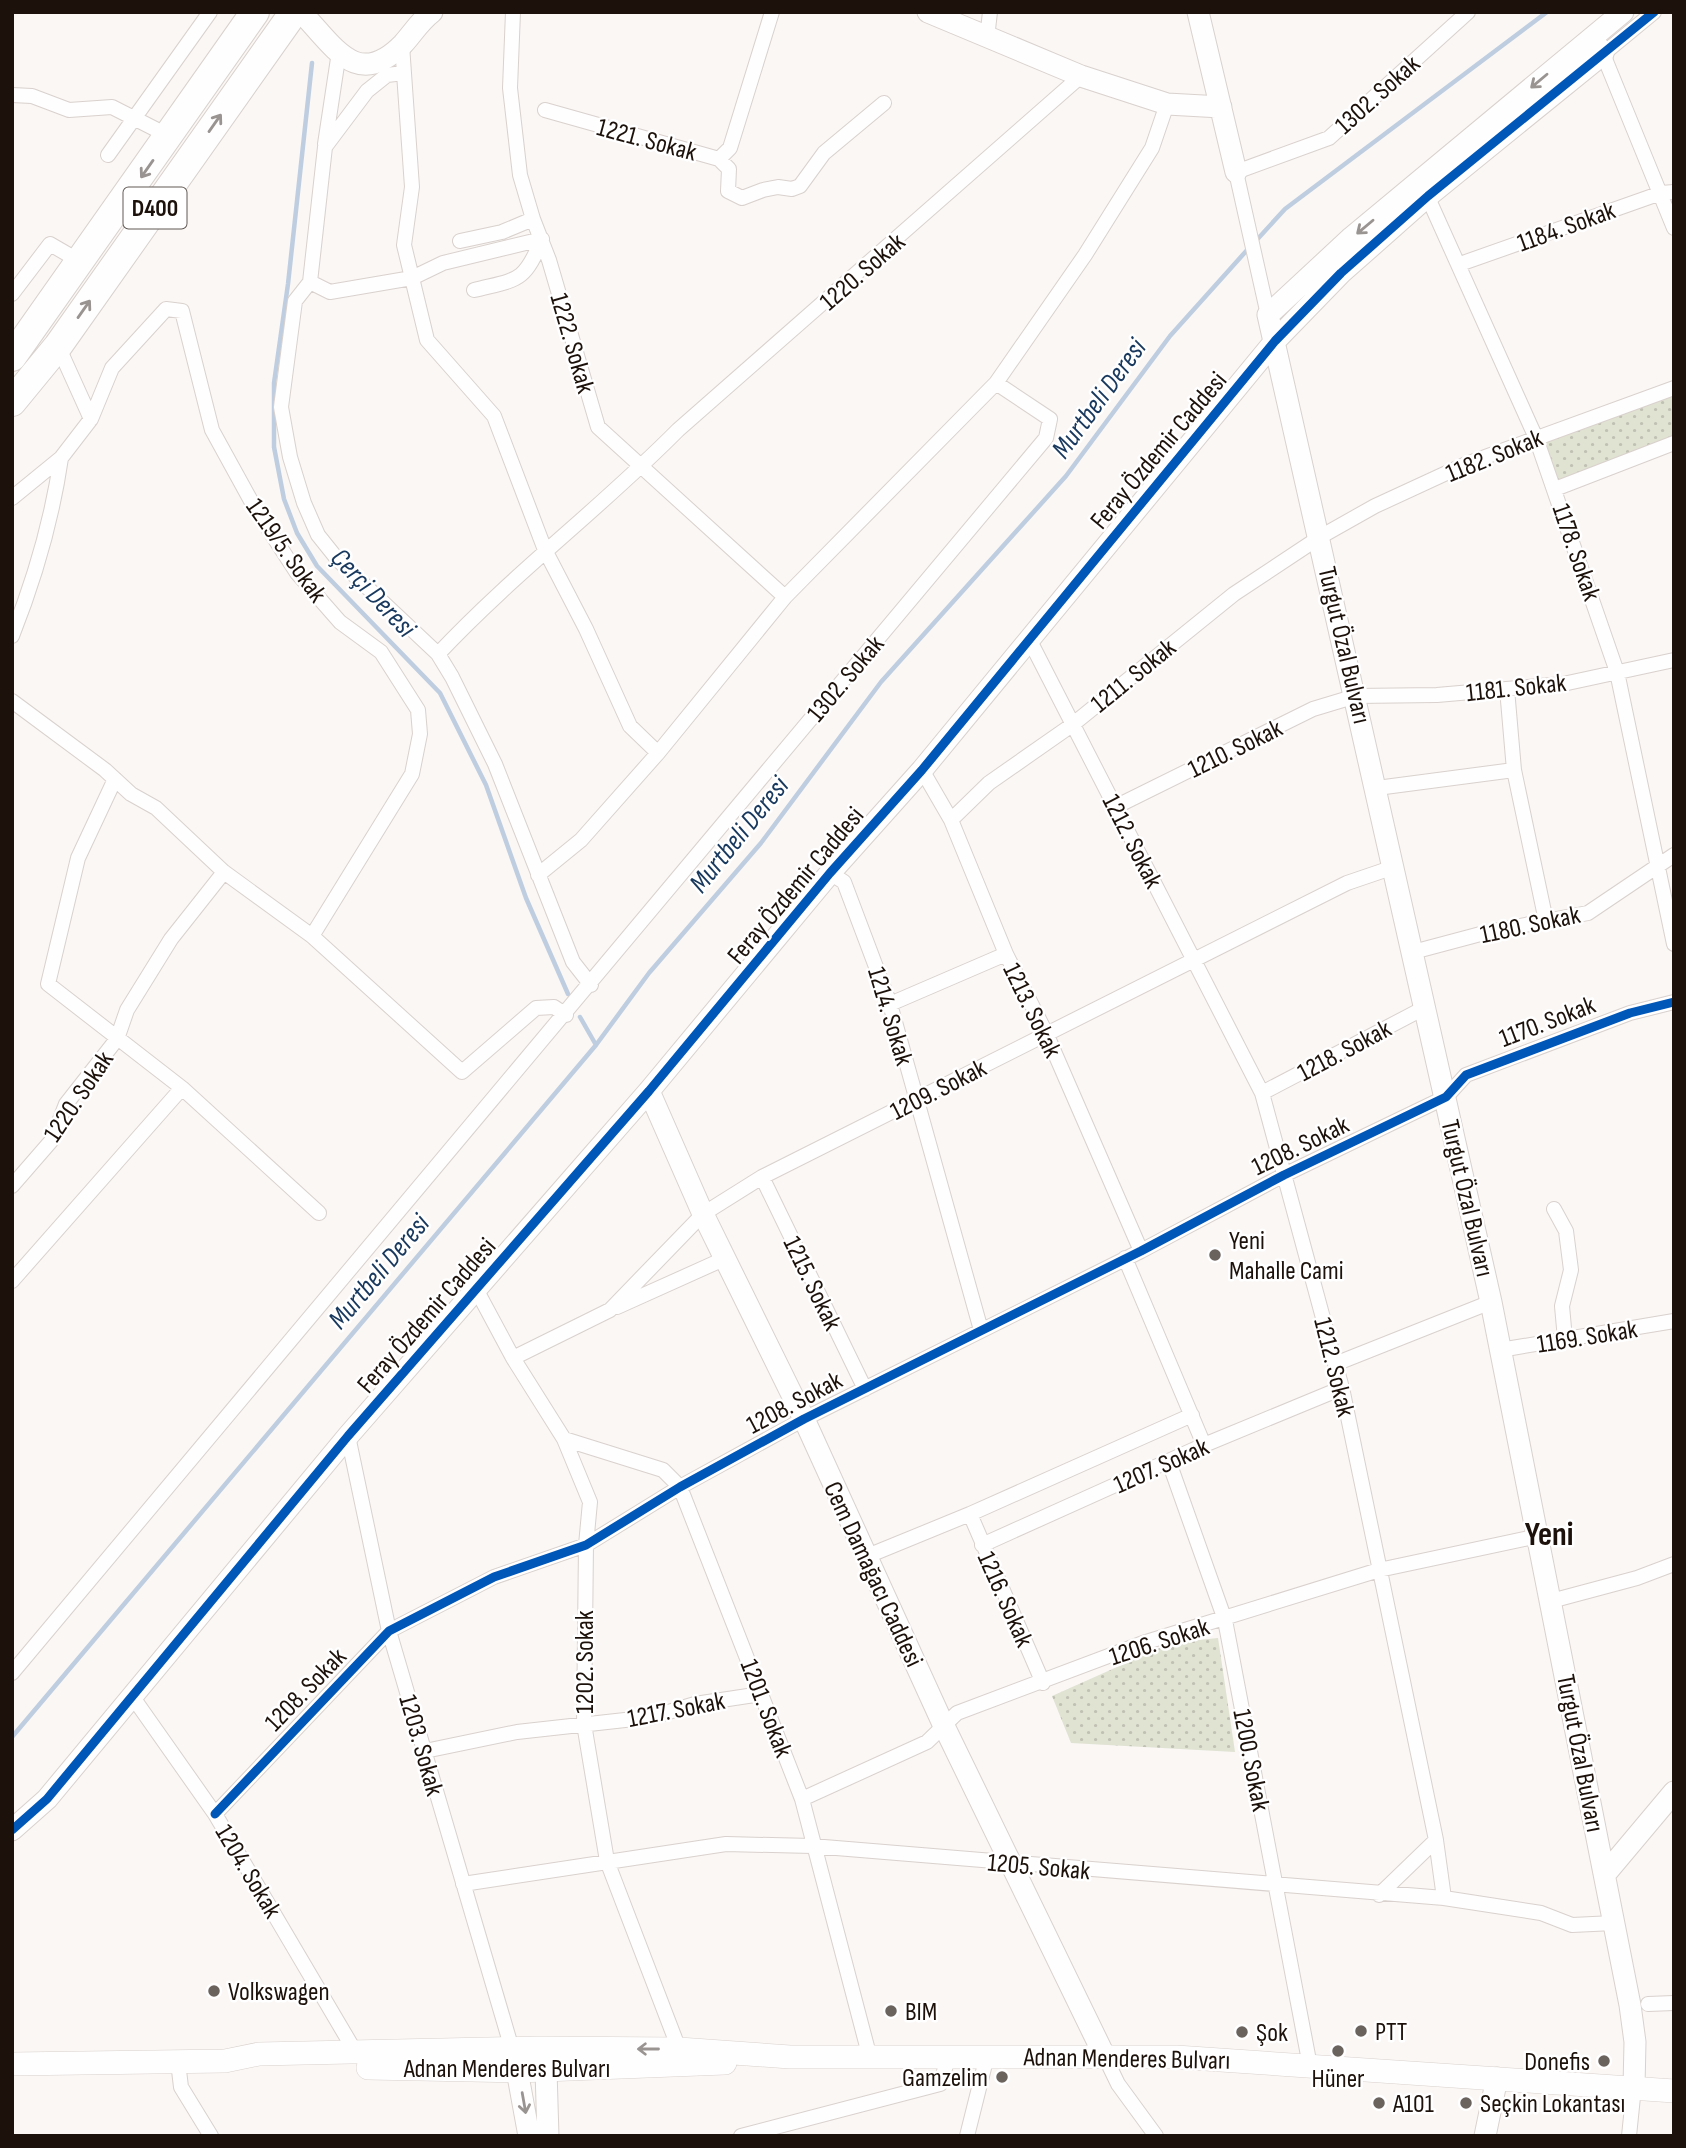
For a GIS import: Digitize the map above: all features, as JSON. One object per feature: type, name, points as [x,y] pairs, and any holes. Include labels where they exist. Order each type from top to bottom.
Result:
[{"type":"highway","name":"D400","points":[[12,402],[58,345],[294,12]]},
{"type":"highway","name":"D400","points":[[12,357],[170,137],[249,14]]},
{"type":"main road","name":"Adnan Menderes Bulvarı","points":[[225,2061],[259,2067],[515,2060],[539,2048],[679,2049],[790,2057],[870,2058],[1104,2055],[1674,2091]]},
{"type":"main road","name":"Adnan Menderes Bulvarı","points":[[12,2067],[225,2061],[259,2054],[356,2053],[515,2060],[546,2070],[681,2067],[790,2057]]},
{"type":"street","points":[[108,155],[210,12]]},
{"type":"street","points":[[301,12],[350,62],[362,66],[378,64],[402,45],[432,12]]},
{"type":"street","name":"1222. Sokak","points":[[513,12],[510,88],[520,175],[598,427],[643,465],[785,597]]},
{"type":"street","name":"1221. Sokak","points":[[545,110],[719,159],[730,148],[772,12]]},
{"type":"street","points":[[928,12],[1081,76],[1167,104],[1221,107]]},
{"type":"street","points":[[987,38],[990,12]]},
{"type":"street","points":[[1198,12],[1268,315],[1597,46],[1654,12]]},
{"type":"street","name":"1302. Sokak","points":[[1236,172],[1329,138],[1468,12]]},
{"type":"street","points":[[1597,46],[1623,12]]},
{"type":"street","points":[[402,45],[412,187],[404,245],[427,340],[494,416],[545,550],[586,629],[630,726],[658,753]]},
{"type":"street","points":[[1597,46],[1667,192],[1674,228]]},
{"type":"street","points":[[12,1673],[591,985],[573,962],[495,764],[438,654],[338,560],[318,535],[289,457],[281,407],[295,301],[310,282],[339,52]]},
{"type":"street","points":[[325,147],[367,91],[387,75],[404,73]]},
{"type":"street","name":"1220. Sokak","points":[[438,654],[481,608],[643,465],[678,430],[1081,76]]},
{"type":"street","points":[[12,95],[32,96],[69,110],[112,107],[170,137]]},
{"type":"street","points":[[719,159],[729,169],[727,191],[742,198],[778,187],[792,190],[800,186],[824,153],[884,103]]},
{"type":"street","points":[[538,875],[581,840],[658,753],[785,597],[996,383],[1085,255],[1153,148],[1167,104]]},
{"type":"street","name":"1178. Sokak","points":[[1423,188],[1460,264],[1536,438],[1617,672],[1674,944]]},
{"type":"street","name":"Feray Özdemir Caddesi","points":[[12,1830],[47,1799],[348,1436],[649,1091],[830,873],[922,771],[1275,341],[1423,188]]},
{"type":"street","name":"1184. Sokak","points":[[1460,264],[1667,192]]},
{"type":"street","points":[[460,241],[502,232],[533,219]]},
{"type":"street","points":[[310,282],[330,292],[412,278],[443,263],[542,239]]},
{"type":"street","points":[[474,290],[518,279],[531,265],[542,239]]},
{"type":"street","points":[[12,294],[50,244],[81,262]]},
{"type":"street","name":"1219/5. Sokak","points":[[12,498],[61,458],[91,419],[112,368],[166,309],[182,311],[212,430],[256,510],[297,573],[340,622],[381,652],[418,710],[421,734],[412,774],[312,936]]},
{"type":"street","name":"Turgut Özal Bulvarı","points":[[1268,315],[1321,537],[1492,1302],[1606,1873],[1635,2042],[1634,2087]]},
{"type":"street","points":[[58,345],[91,419]]},
{"type":"street","name":"1302. Sokak","points":[[591,985],[657,900],[1046,438],[1050,419],[996,383]]},
{"type":"street","name":"1182. Sokak","points":[[1321,537],[1376,506],[1455,469],[1674,388]]},
{"type":"street","points":[[1555,489],[1674,443]]},
{"type":"street","points":[[12,636],[27,598],[54,508],[61,458]]},
{"type":"street","name":"1211. Sokak","points":[[951,820],[989,783],[1072,725],[1234,594],[1321,537]]},
{"type":"street","name":"1212. Sokak","points":[[1029,639],[1262,1093],[1342,1388],[1436,1840],[1444,1899]]},
{"type":"street","name":"1181. Sokak","points":[[1356,696],[1437,695],[1563,684],[1674,660]]},
{"type":"street","points":[[1507,689],[1514,770],[1546,921]]},
{"type":"street","name":"1210. Sokak","points":[[1117,806],[1313,709],[1356,696]]},
{"type":"street","points":[[12,701],[177,826],[224,872],[312,936],[462,1072],[537,1008],[554,1007],[566,1015]]},
{"type":"street","points":[[1377,788],[1514,770]]},
{"type":"street","name":"1213. Sokak","points":[[922,771],[951,820],[1006,954],[1046,1033],[1141,1251]]},
{"type":"street","points":[[115,779],[78,858],[48,984],[182,1088],[319,1213]]},
{"type":"street","name":"1180. Sokak","points":[[1413,952],[1488,932],[1588,913],[1674,855]]},
{"type":"street","name":"1209. Sokak","points":[[513,1358],[610,1310],[703,1214],[762,1177],[1347,883],[1394,867]]},
{"type":"street","name":"1220. Sokak","points":[[12,1185],[52,1140],[66,1104],[117,1039],[127,1010],[171,939],[224,872]]},
{"type":"street","name":"1214. Sokak","points":[[830,873],[844,882],[890,1004],[981,1329]]},
{"type":"street","points":[[890,1004],[1006,954]]},
{"type":"street","name":"1170. Sokak","points":[[1446,1097],[1466,1075],[1630,1013],[1674,1002]]},
{"type":"street","name":"1218. Sokak","points":[[1262,1093],[1426,1007]]},
{"type":"street","points":[[12,1281],[182,1088]]},
{"type":"street","name":"Cem Damağacı Caddesi","points":[[649,1091],[703,1214],[804,1419],[943,1724],[1104,2055]]},
{"type":"street","name":"1208. Sokak","points":[[215,1814],[389,1632],[494,1577],[586,1545],[680,1487],[804,1419],[1141,1251],[1284,1175],[1446,1097]]},
{"type":"street","name":"1215. Sokak","points":[[762,1177],[864,1389]]},
{"type":"street","points":[[1553,1209],[1566,1231],[1571,1270],[1562,1306],[1565,1339]]},
{"type":"street","points":[[610,1310],[726,1258]]},
{"type":"street","points":[[1125,1258],[1204,1445]]},
{"type":"street","name":"1202. Sokak","points":[[476,1289],[513,1358],[564,1439],[590,1502],[586,1545],[584,1724],[607,1861],[679,2049]]},
{"type":"street","points":[[1335,1364],[1492,1302]]},
{"type":"street","name":"1169. Sokak","points":[[1500,1350],[1674,1321]]},
{"type":"street","name":"1207. Sokak","points":[[982,1545],[1204,1445],[1342,1388]]},
{"type":"street","name":"1207. Sokak","points":[[865,1557],[970,1514],[1192,1415]]},
{"type":"street","name":"1203. Sokak","points":[[348,1436],[389,1632],[515,2060]]},
{"type":"street","points":[[564,1439],[663,1470],[680,1487]]},
{"type":"street","name":"1200. Sokak","points":[[1169,1462],[1225,1620],[1310,2066]]},
{"type":"street","name":"1201. Sokak","points":[[680,1487],[802,1799],[812,1846],[870,2058]]},
{"type":"street","name":"1216. Sokak","points":[[970,1514],[1043,1683]]},
{"type":"street","name":"1206. Sokak","points":[[802,1799],[927,1742],[957,1713],[1156,1639],[1225,1620],[1379,1570],[1538,1536]]},
{"type":"street","points":[[1551,1601],[1637,1578],[1674,1564]]},
{"type":"street","name":"1217. Sokak","points":[[425,1751],[517,1732],[652,1717],[695,1704],[761,1694]]},
{"type":"street","name":"1204. Sokak","points":[[132,1696],[215,1814],[356,2053]]},
{"type":"street","points":[[1606,1873],[1674,1792]]},
{"type":"street","points":[[1379,1895],[1436,1840]]},
{"type":"street","name":"1205. Sokak","points":[[463,1884],[726,1844],[812,1846],[1444,1899],[1541,1913],[1572,1925],[1614,1923]]},
{"type":"street","points":[[1648,2004],[1674,2003]]},
{"type":"street","points":[[539,2048],[546,2070],[548,2136]]},
{"type":"street","points":[[1104,2055],[1118,2084],[1156,2136]]},
{"type":"street","points":[[741,2136],[940,2084],[948,2056]]},
{"type":"street","points":[[967,2136],[987,2056]]},
{"type":"street","points":[[515,2060],[529,2136]]},
{"type":"street","points":[[177,2062],[181,2087],[211,2136]]},
{"type":"street","points":[[1485,2136],[1497,2078]]},
{"type":"street","points":[[1629,2136],[1634,2087]]},
{"type":"green space","points":[[1674,388],[1674,443],[1555,489],[1536,438]]},
{"type":"green space","points":[[1218,1638],[1235,1752],[1071,1743],[1052,1696],[1171,1643]]},
{"type":"waterway","name":"Murtbeli Deresi","points":[[1254,243],[1285,209],[1547,12]]},
{"type":"waterway","name":"Çerçi Deresi","points":[[312,63],[288,284],[274,383],[274,447],[284,499],[297,533],[317,566],[440,693],[486,785],[526,898],[568,994]]},
{"type":"waterway","name":"Murtbeli Deresi","points":[[12,1737],[596,1045],[649,973],[761,843],[881,682],[1066,476],[1170,336],[1248,249]]},
{"type":"waterway","name":"Çerçi Deresi","points":[[580,1017],[596,1045]]},
{"type":"cycle path","points":[[12,1830],[47,1799],[348,1436],[649,1091],[830,873],[922,770],[1275,341],[1341,273],[1428,196],[1654,12]]},
{"type":"cycle path","points":[[215,1814],[389,1631],[494,1577],[586,1545],[680,1487],[804,1419],[1141,1251],[1284,1175],[1446,1097],[1466,1075],[1630,1013],[1674,1002]]},
{"type":"place","name":"Yeni Mahalle Cami","points":[[1215,1255]]},
{"type":"place","name":"Volkswagen","points":[[214,1991]]},
{"type":"place","name":"BIM","points":[[891,2011]]},
{"type":"place","name":"PTT","points":[[1361,2031]]},
{"type":"place","name":"Şok","points":[[1242,2032]]},
{"type":"place","name":"Hüner","points":[[1338,2051]]},
{"type":"place","name":"Donefis","points":[[1604,2061]]},
{"type":"place","name":"Gamzelim","points":[[1002,2077]]},
{"type":"place","name":"A101","points":[[1379,2103]]},
{"type":"place","name":"Seçkin Lokantası","points":[[1466,2103]]},
{"type":"district","name":"Yeni","points":[[1549,1533]]}]
